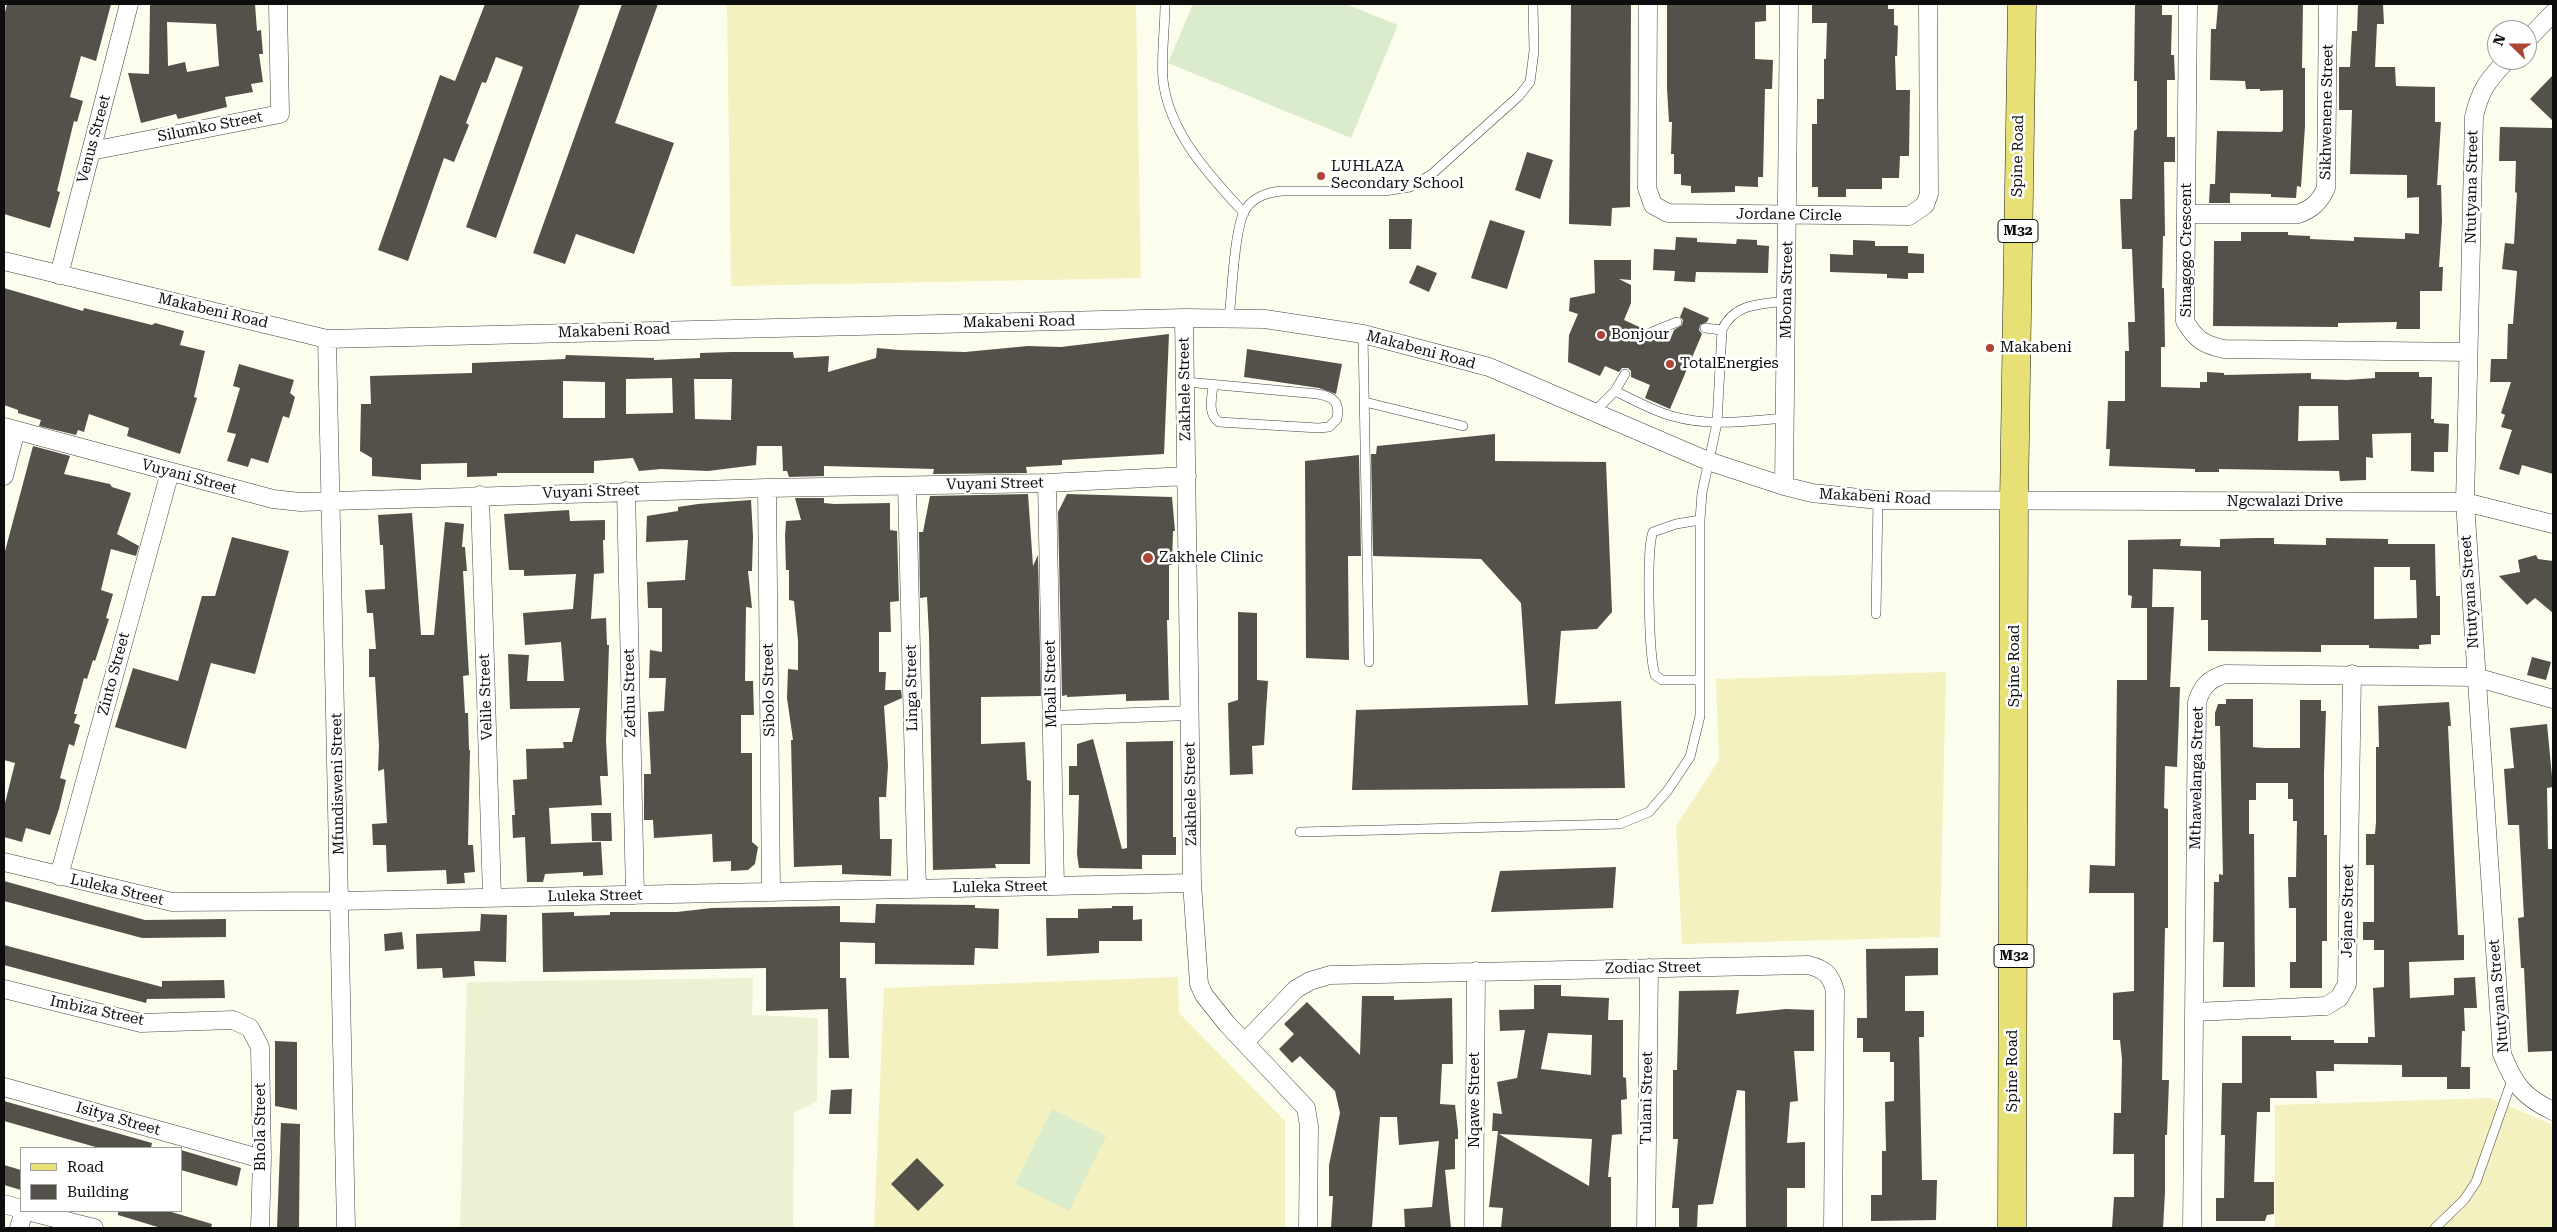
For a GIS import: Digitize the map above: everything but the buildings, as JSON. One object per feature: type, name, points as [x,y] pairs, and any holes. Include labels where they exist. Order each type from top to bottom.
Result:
[{"type":"main road","name":"Spine Road","points":[[2011,4],[2019,103]]},
{"type":"main road","name":"Spine Road","points":[[2012,1228],[2014,500],[2022,4]]},
{"type":"street","name":"Venus Street","points":[[59,275],[130,4]]},
{"type":"street","name":"Silumko Street","points":[[91,151],[280,114],[278,4]]},
{"type":"street","name":"Jordane Circle","points":[[1648,4],[1647,188],[1653,205],[1668,213],[1788,216],[1909,216],[1925,206],[1930,183],[1928,4]]},
{"type":"street","name":"Mbona Street","points":[[1784,486],[1789,4]]},
{"type":"street","name":"Sinagogo Crescent","points":[[2188,4],[2185,321],[2198,340],[2207,346],[2224,349],[2468,352]]},
{"type":"street","name":"Sikhwenene Street","points":[[2186,214],[2298,214],[2308,211],[2322,197],[2326,188],[2328,4]]},
{"type":"street","points":[[2537,30],[2553,13]]},
{"type":"street","name":"Ntutyana Street","points":[[2498,70],[2488,80],[2479,98],[2474,117],[2465,502],[2475,677],[2502,1054],[2512,1080],[2535,1103],[2553,1111]]},
{"type":"street","name":"Makabeni Road","points":[[4,261],[327,339],[1184,318],[1265,318],[1363,334],[1489,367],[1708,461],[1784,486],[1812,493],[1878,500],[2014,500]]},
{"type":"street","name":"Zakhele Street","points":[[1184,318],[1192,883],[1198,984],[1204,995],[1222,1016],[1306,1108],[1309,1126],[1308,1228]]},
{"type":"street","name":"Mfundisweni Street","points":[[327,339],[346,1228]]},
{"type":"street","points":[[4,476],[10,429]]},
{"type":"street","name":"Vuyani Street","points":[[10,429],[274,499],[300,502],[331,499],[626,491],[1047,483],[1187,476]]},
{"type":"street","name":"Zinto Street","points":[[59,876],[170,472]]},
{"type":"street","name":"Mbali Street","points":[[1047,483],[1055,886]]},
{"type":"street","name":"Linga Street","points":[[907,486],[916,889]]},
{"type":"street","name":"Sibolo Street","points":[[767,488],[772,892]]},
{"type":"street","name":"Zethu Street","points":[[626,491],[635,895]]},
{"type":"street","name":"Velile Street","points":[[480,495],[492,898]]},
{"type":"street","name":"Ngcwalazi Drive","points":[[2014,500],[2465,502],[2553,524]]},
{"type":"street","name":"Mthawelanga Street","points":[[2192,1228],[2198,702],[2201,691],[2206,683],[2225,674],[2352,674],[2475,677],[2553,699]]},
{"type":"street","name":"Jejane Street","points":[[2194,1012],[2326,1006],[2339,998],[2346,984],[2352,674]]},
{"type":"street","points":[[1052,718],[1190,713]]},
{"type":"street","name":"Luleka Street","points":[[4,862],[163,902],[340,901],[1192,883]]},
{"type":"street","name":"Zodiac Street","points":[[1246,1041],[1296,989],[1323,977],[1476,971],[1808,965],[1825,971],[1832,978],[1835,991],[1833,1228]]},
{"type":"street","name":"Tulani Street","points":[[1646,1228],[1649,968]]},
{"type":"street","name":"Nqawe Street","points":[[1474,1228],[1476,971]]},
{"type":"street","name":"Imbiza Street","points":[[4,989],[141,1022],[233,1020],[250,1028]]},
{"type":"street","name":"Bhola Street","points":[[250,1028],[260,1046],[262,1159],[260,1228]]},
{"type":"street","name":"Isitya Street","points":[[4,1087],[262,1159]]},
{"type":"street","points":[[4,1204],[20,1209]]},
{"type":"street","points":[[19,1228],[23,1212]]},
{"type":"street","points":[[32,1212],[94,1228]]},
{"type":"lane","points":[[1165,4],[1163,81],[1171,112],[1200,162],[1244,213]]},
{"type":"lane","points":[[1229,319],[1237,245],[1244,213],[1258,197],[1269,192],[1384,191],[1410,187],[1432,174],[1519,96],[1530,82],[1534,51],[1534,4]]},
{"type":"lane","points":[[1300,832],[1620,824],[1649,812],[1668,790],[1690,757],[1700,716],[1700,520],[1702,494],[1717,423],[1722,330],[1727,319],[1742,308],[1787,301]]},
{"type":"lane","points":[[1652,332],[1678,322]]},
{"type":"lane","points":[[1705,328],[1722,330]]},
{"type":"lane","points":[[1363,334],[1369,662]]},
{"type":"lane","points":[[1594,412],[1615,391],[1625,374]]},
{"type":"lane","points":[[1186,382],[1329,396],[1335,400],[1338,406],[1337,419],[1329,427],[1318,428],[1219,422],[1214,418],[1211,408],[1213,385]]},
{"type":"lane","points":[[1615,391],[1672,416],[1717,423],[1785,418]]},
{"type":"lane","points":[[1365,402],[1463,426]]},
{"type":"lane","points":[[1876,614],[1878,500]]},
{"type":"lane","points":[[1700,520],[1676,524],[1653,532],[1650,551],[1650,650],[1655,675],[1662,680],[1700,680]]},
{"type":"lane","points":[[2435,1228],[2464,1200],[2476,1182],[2512,1080]]},
{"type":"green space","points":[[1193,4],[1346,4],[1398,25],[1351,138],[1168,63]]},
{"type":"green space","points":[[753,978],[752,1015],[818,1018],[817,1101],[794,1113],[793,1228],[460,1228],[467,982]]},
{"type":"green space","points":[[1052,1109],[1106,1136],[1069,1211],[1015,1184]]},
{"type":"sand","points":[[727,4],[1136,4],[1141,278],[731,286]]},
{"type":"sand","points":[[1946,672],[1940,937],[1682,944],[1676,826],[1719,760],[1716,679]]},
{"type":"sand","points":[[1178,977],[1179,1013],[1285,1121],[1285,1228],[874,1228],[884,988]]},
{"type":"sand","points":[[2490,1098],[2553,1125],[2553,1228],[2275,1228],[2275,1105]]},
{"type":"place","name":"LUHLAZA Secondary School","points":[[1321,176]]},
{"type":"place","name":"Bonjour","points":[[1601,335]]},
{"type":"place","name":"Makabeni","points":[[1990,348]]},
{"type":"place","name":"TotalEnergies","points":[[1670,364]]},
{"type":"place","name":"Zakhele Clinic","points":[[1148,558]]}]
